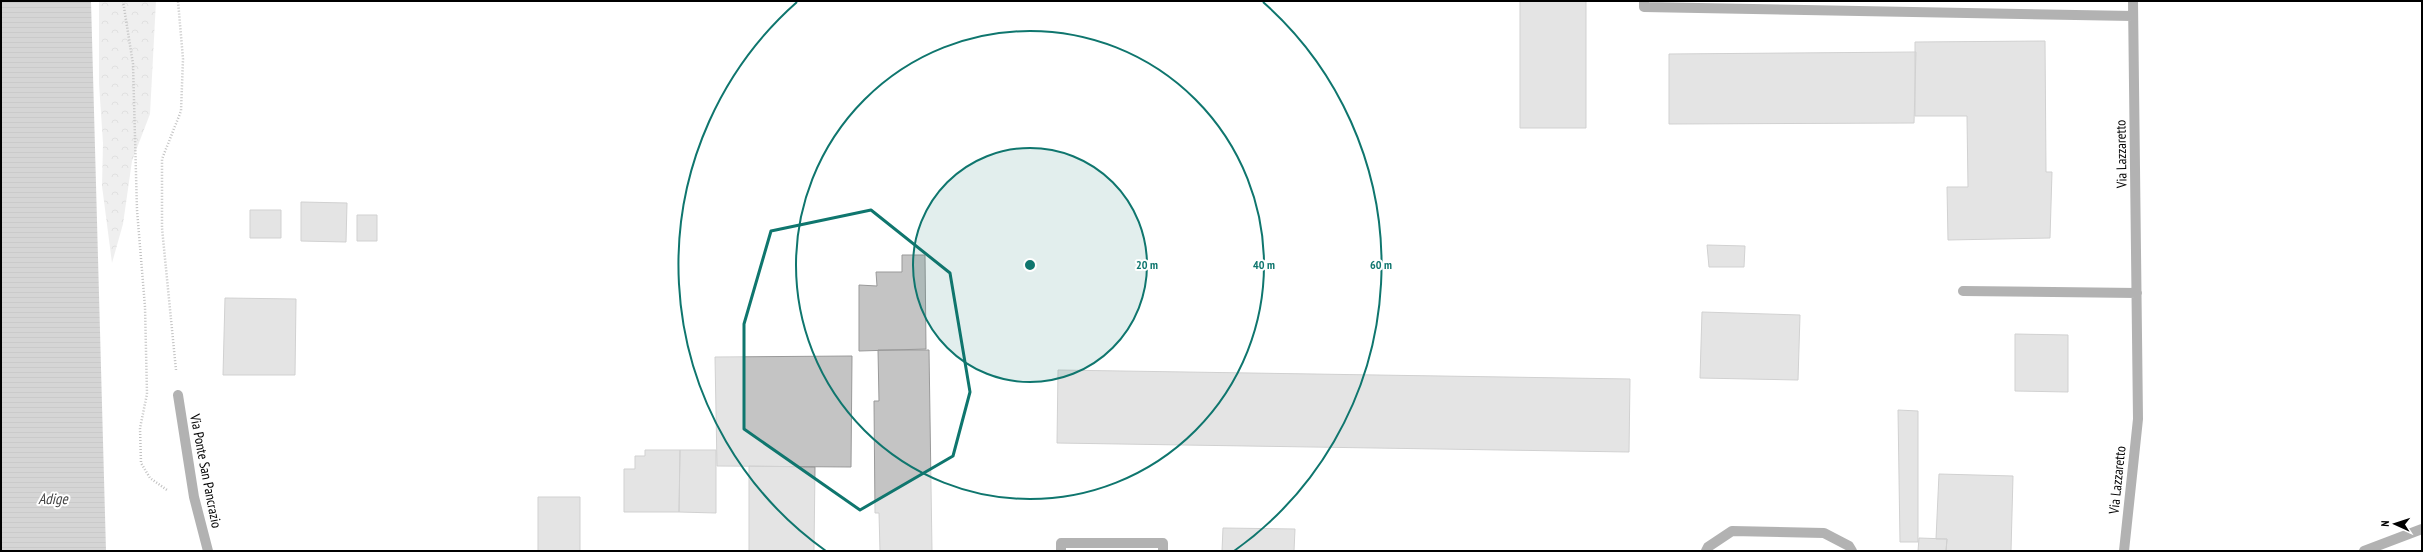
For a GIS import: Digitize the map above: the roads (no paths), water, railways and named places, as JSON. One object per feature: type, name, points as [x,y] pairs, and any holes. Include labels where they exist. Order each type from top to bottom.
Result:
[{"type":"street","points":[[1644,1],[1644,7],[2133,16]]},
{"type":"street","name":"Via Lazzaretto","points":[[2124,551],[2138,419],[2133,1]]},
{"type":"street","points":[[1963,291],[2137,293]]},
{"type":"street","name":"Via Ponte San Pancrazio","points":[[178,395],[194,498],[208,551]]},
{"type":"street","points":[[2364,551],[2422,529]]},
{"type":"street","points":[[1706,551],[1708,547],[1732,531],[1824,533],[1849,546],[1852,551]]},
{"type":"street","points":[[1061,551],[1061,543],[1163,543],[1163,551]]},
{"type":"water","name":"Adige","points":[[1,1],[91,1],[106,551],[1,551]]}]
